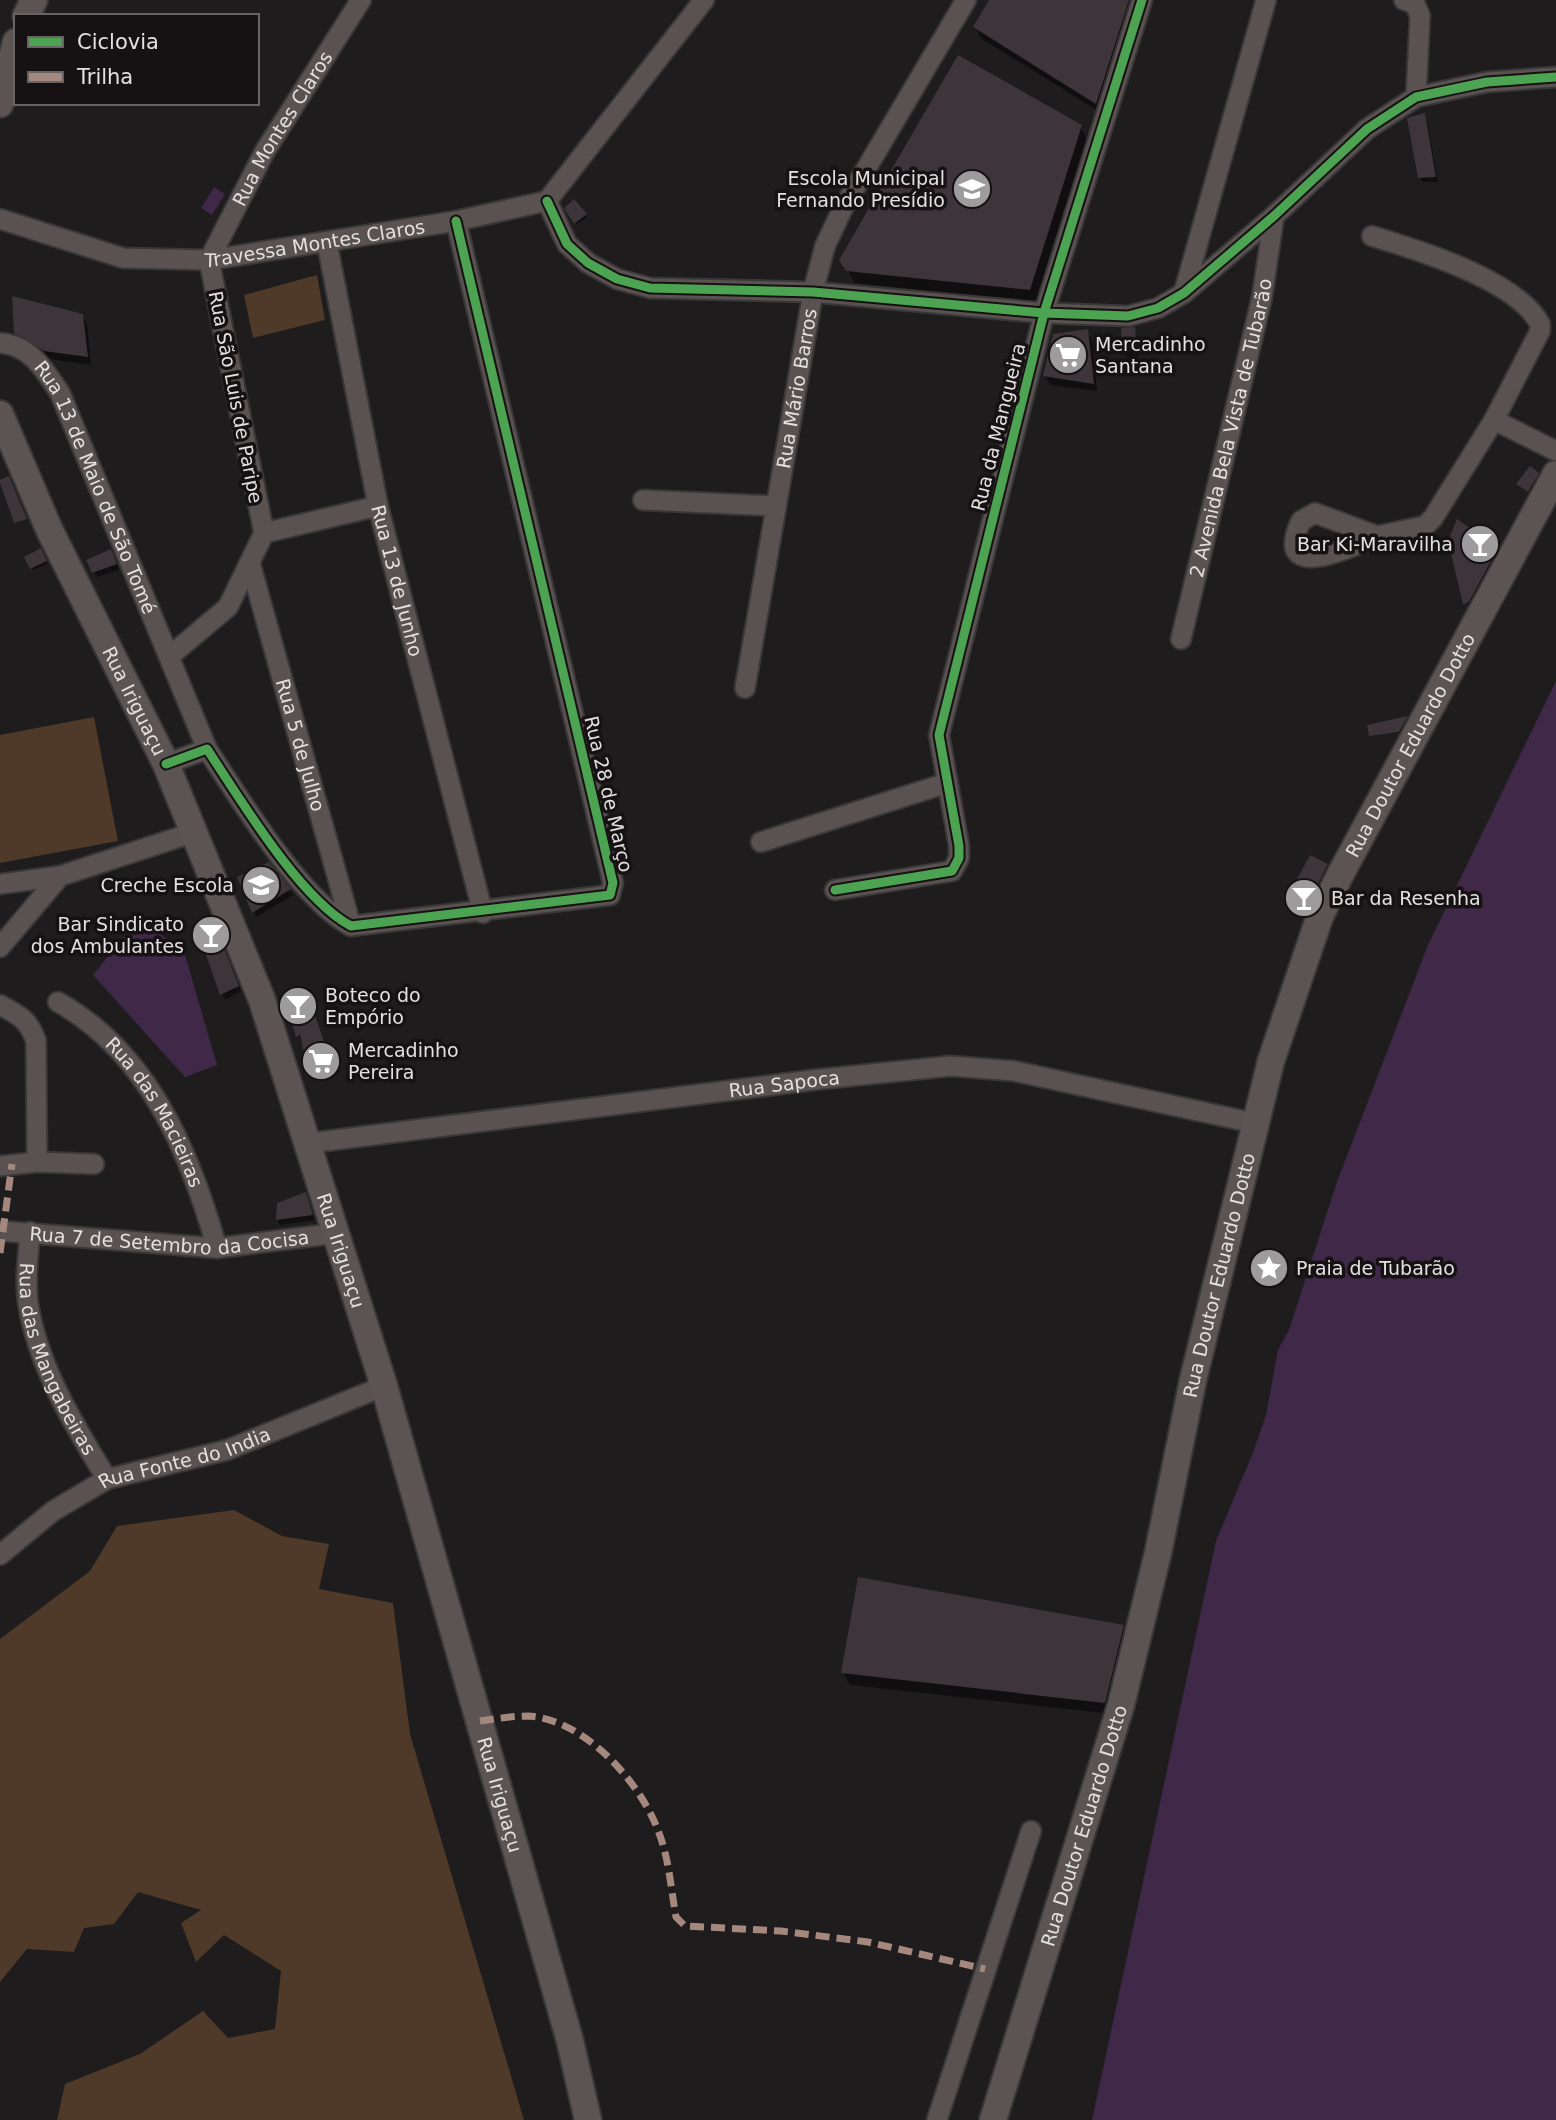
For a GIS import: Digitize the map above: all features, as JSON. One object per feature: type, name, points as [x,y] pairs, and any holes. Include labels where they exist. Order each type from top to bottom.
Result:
[{"type":"main road","points":[[0,104],[14,50]]},
{"type":"main road","name":"Rua Iriguaçu","points":[[0,414],[49,529],[166,764],[262,1000],[310,1143],[384,1386],[566,2028],[588,2120]]},
{"type":"main road","name":"Rua Doutor Eduardo Dotto","points":[[993,2120],[1074,1849],[1121,1705],[1158,1553],[1193,1380],[1254,1123],[1292,993],[1320,916],[1360,837],[1556,474]]},
{"type":"street","name":"Rua Montes Claros","points":[[209,260],[265,151],[361,0]]},
{"type":"street","points":[[704,0],[547,201],[567,244],[588,263],[617,279],[650,288],[813,292],[1044,313],[1128,316],[1158,308],[1184,293],[1274,216],[1367,129],[1416,97],[1487,82],[1556,77]]},
{"type":"street","name":"Rua Mário Barros","points":[[745,688],[813,292],[825,246],[843,208],[966,0]]},
{"type":"street","name":"Rua da Mangueira","points":[[947,783],[939,745],[1044,313],[1142,0]]},
{"type":"street","points":[[1184,293],[1266,0]]},
{"type":"street","points":[[1404,0],[1415,4],[1420,16],[1416,97]]},
{"type":"street","name":"Travessa Montes Claros","points":[[0,219],[123,258],[209,260],[456,222],[547,201]]},
{"type":"street","name":"2 Avenida Bela Vista de Tubarão","points":[[1181,639],[1262,297],[1274,216]]},
{"type":"street","name":"Rua 28 de Março","points":[[351,926],[606,898],[612,891],[456,222]]},
{"type":"street","points":[[1372,236],[1430,253],[1493,283],[1536,316],[1540,331],[1494,420],[1433,518],[1425,526],[1377,536]]},
{"type":"street","name":"Rua 13 de Junho","points":[[327,243],[378,506],[483,913]]},
{"type":"street","name":"Rua São Luis de Paripe","points":[[209,260],[264,533]]},
{"type":"street","name":"Rua 13 de Maio de São Tomé","points":[[0,343],[15,344],[29,353],[60,393],[171,655],[206,749]]},
{"type":"street","points":[[1494,420],[1556,451]]},
{"type":"street","points":[[643,500],[776,506]]},
{"type":"street","points":[[171,655],[221,615],[264,533],[378,506]]},
{"type":"street","name":"Rua 5 de Julho","points":[[250,563],[351,926]]},
{"type":"street","points":[[166,764],[206,749],[275,850],[336,918],[351,926]]},
{"type":"street","points":[[761,842],[947,783],[959,846],[959,858],[953,871],[835,890]]},
{"type":"street","points":[[0,884],[60,876],[195,832]]},
{"type":"street","points":[[0,947],[60,876]]},
{"type":"street","name":"Rua das Macieiras","points":[[58,1002],[99,1029],[161,1105],[197,1178],[217,1248]]},
{"type":"street","points":[[0,1005],[24,1017],[32,1027],[36,1041],[37,1162]]},
{"type":"street","name":"Rua Sapoca","points":[[310,1143],[821,1079],[951,1066],[1014,1071],[1254,1123]]},
{"type":"street","points":[[0,1166],[37,1162],[94,1164]]},
{"type":"street","name":"Rua 7 de Setembro da Cocisa","points":[[0,1231],[217,1248],[338,1233]]},
{"type":"street","name":"Rua das Mangabeiras","points":[[30,1233],[28,1303],[43,1354],[57,1392],[107,1479]]},
{"type":"street","name":"Rua Fonte do India","points":[[0,1555],[53,1511],[107,1479],[227,1450],[384,1386]]},
{"type":"street","points":[[937,2120],[1031,1831]]},
{"type":"shaded area","points":[[214,187],[225,194],[212,215],[201,208]]},
{"type":"shaded area","points":[[317,275],[325,320],[253,338],[244,295]]},
{"type":"shaded area","points":[[1556,681],[1556,2120],[1092,2120],[1216,1541],[1266,1415],[1278,1350],[1289,1330],[1337,1182],[1428,945]]},
{"type":"shaded area","points":[[94,717],[118,841],[0,863],[0,735]]},
{"type":"shaded area","points":[[140,916],[185,955],[217,1065],[185,1077],[93,975]]},
{"type":"shaded area","points":[[234,1510],[282,1536],[329,1544],[319,1589],[393,1603],[410,1734],[524,2120],[57,2120],[65,2084],[140,2054],[203,2011],[228,2038],[275,2029],[281,1971],[224,1935],[196,1962],[181,1923],[201,1910],[138,1892],[114,1924],[84,1928],[74,1952],[27,1949],[0,1982],[0,1639],[90,1571],[117,1526]]},
{"type":"building","points":[[989,0],[1129,0],[1096,104],[973,27]]},
{"type":"building","points":[[958,55],[1082,125],[1030,290],[846,271],[839,260]]},
{"type":"building","points":[[1425,113],[1436,177],[1418,178],[1407,118]]},
{"type":"building","points":[[574,199],[587,214],[574,224],[564,208]]},
{"type":"building","points":[[12,296],[83,314],[88,357],[44,351],[14,333]]},
{"type":"building","points":[[1135,327],[1137,351],[1123,353],[1121,328]]},
{"type":"building","points":[[1088,329],[1094,384],[1043,376],[1053,334]]},
{"type":"building","points":[[1530,466],[1539,473],[1528,492],[1516,484]]},
{"type":"building","points":[[9,476],[27,519],[14,523],[0,483],[0,480]]},
{"type":"building","points":[[1457,519],[1498,548],[1469,602],[1463,604],[1448,541]]},
{"type":"building","points":[[41,548],[47,561],[30,569],[24,557]]},
{"type":"building","points":[[111,549],[117,564],[92,573],[86,560]]},
{"type":"building","points":[[1408,716],[1399,732],[1369,736],[1367,725]]},
{"type":"building","points":[[1310,855],[1328,864],[1307,907],[1288,896]]},
{"type":"building","points":[[269,862],[291,889],[252,913],[237,877]]},
{"type":"building","points":[[214,923],[239,986],[220,995],[197,929]]},
{"type":"building","points":[[307,993],[326,1047],[335,1045],[337,1068],[309,1074],[300,1035],[296,1037],[286,1000]]},
{"type":"building","points":[[306,1192],[313,1215],[276,1220],[277,1203]]},
{"type":"building","points":[[858,1577],[1124,1625],[1105,1703],[841,1673]]},
{"type":"marked path","points":[[0,1253],[12,1164]]},
{"type":"marked path","points":[[480,1721],[528,1716],[549,1720],[570,1728],[608,1756],[639,1794],[650,1813],[665,1853],[676,1917],[685,1926],[781,1931],[868,1942],[985,1969]]},
{"type":"cycle path","points":[[835,890],[952,871],[959,858],[939,735],[1044,313],[1142,0]]},
{"type":"cycle path","points":[[547,201],[567,244],[588,263],[617,279],[650,288],[813,292],[1044,313],[1128,316],[1158,308],[1184,293],[1274,216],[1367,129],[1416,97],[1487,82],[1556,77]]},
{"type":"cycle path","points":[[166,764],[207,749],[272,846],[292,871],[332,913],[351,926],[610,895],[613,883],[456,221]]},
{"type":"place","name":"Escola Municipal Fernando Presídio","points":[[972,189]]},
{"type":"place","name":"Mercadinho Santana","points":[[1068,355]]},
{"type":"place","name":"Bar Ki-Maravilha","points":[[1480,544]]},
{"type":"place","name":"Creche Escola","points":[[261,885]]},
{"type":"place","name":"Bar da Resenha","points":[[1304,898]]},
{"type":"place","name":"Bar Sindicato dos Ambulantes","points":[[211,935]]},
{"type":"place","name":"Boteco do Empório","points":[[298,1006]]},
{"type":"place","name":"Mercadinho Pereira","points":[[321,1061]]},
{"type":"place","name":"Praia de Tubarão","points":[[1269,1268]]}]
